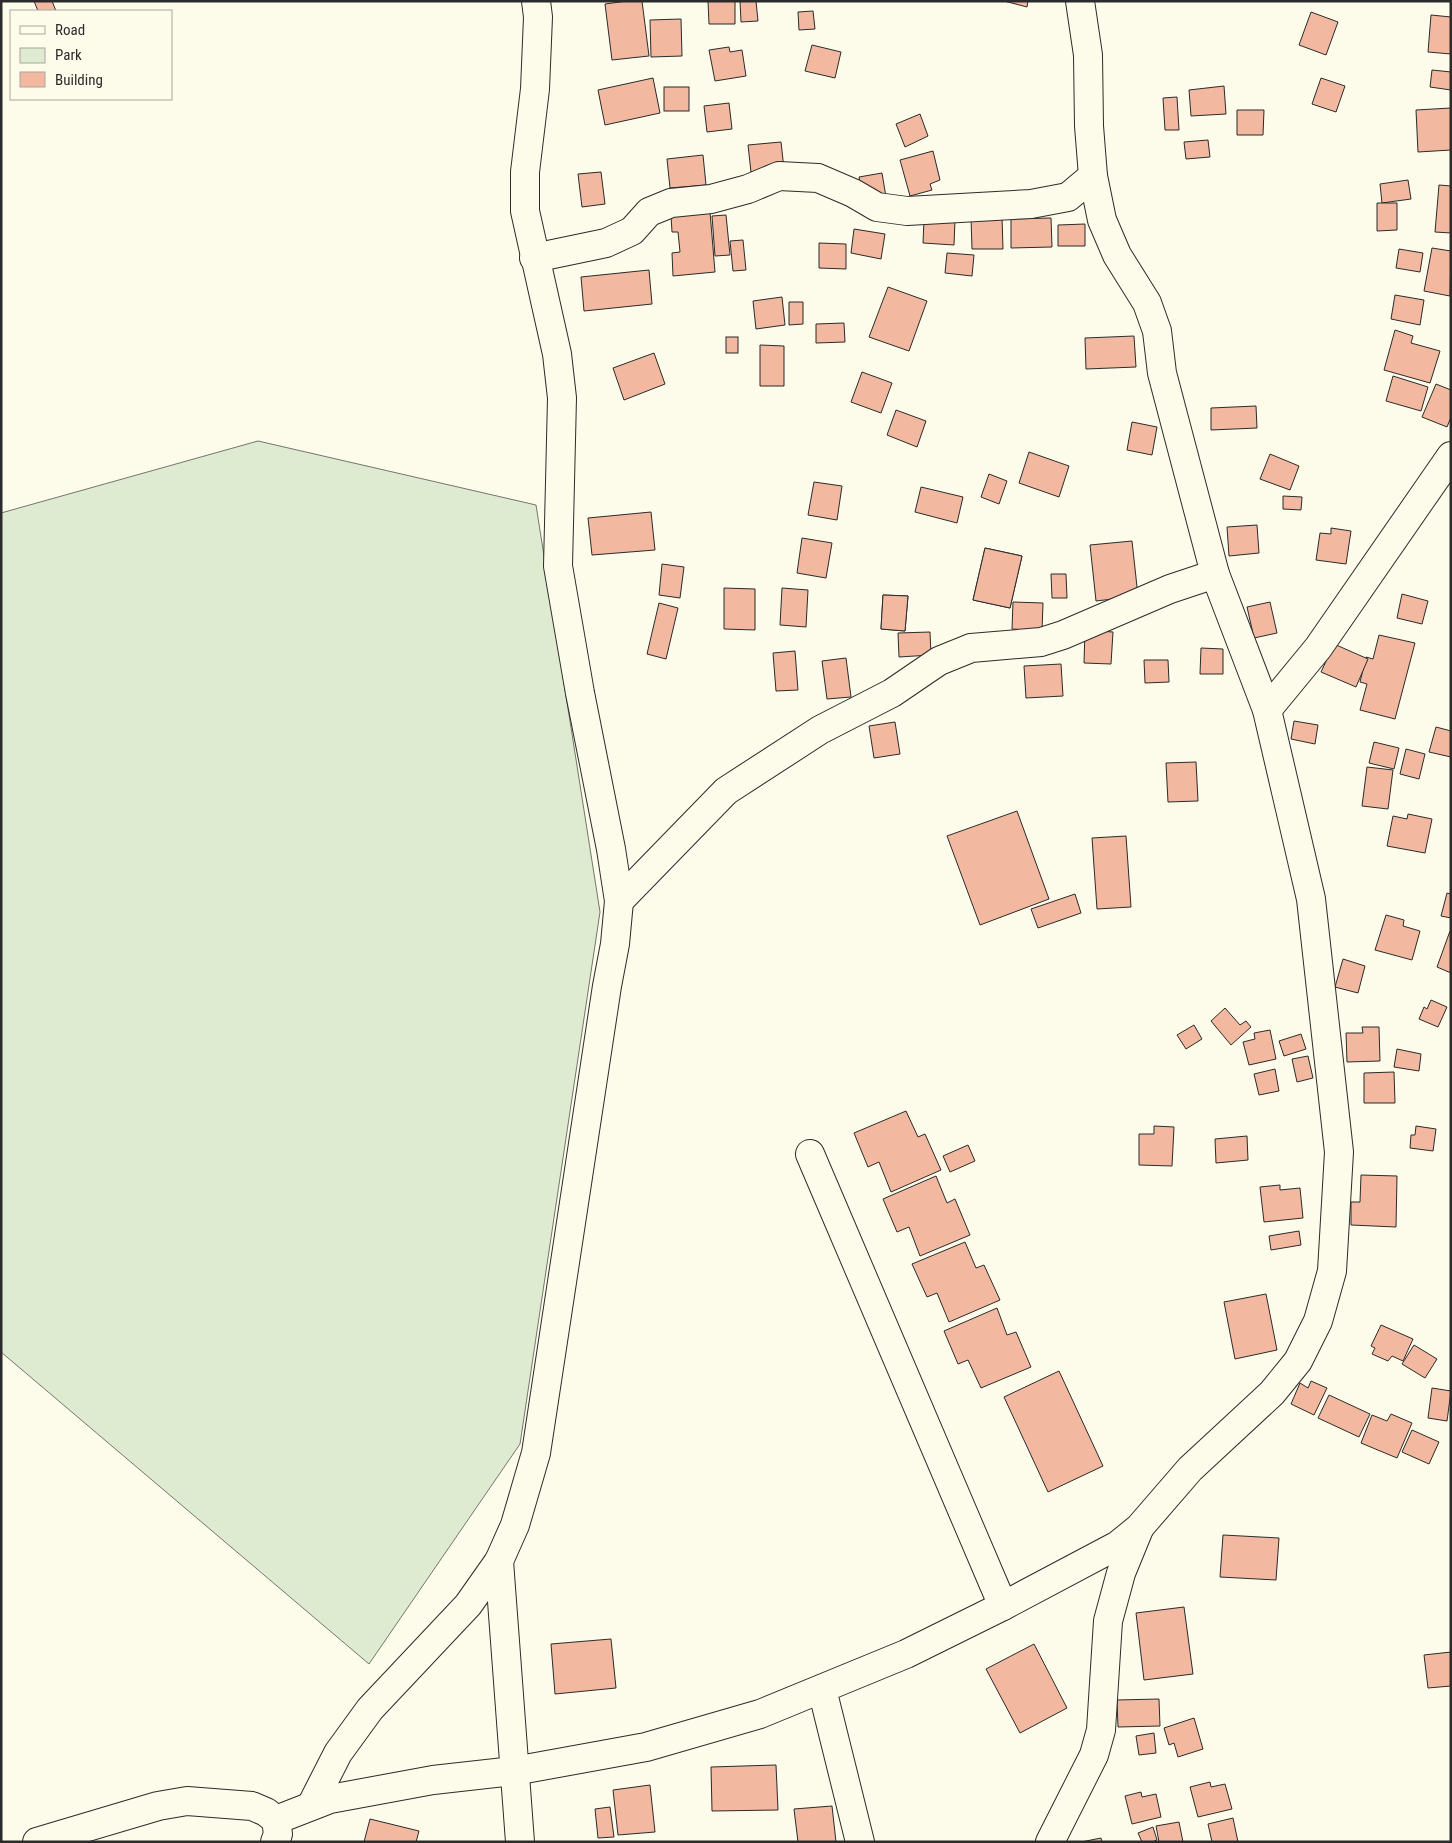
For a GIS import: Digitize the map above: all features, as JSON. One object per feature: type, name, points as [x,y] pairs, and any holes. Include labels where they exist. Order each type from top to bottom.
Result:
[{"type":"street","points":[[311,1806],[338,1754],[370,1708],[468,1605],[499,1561],[515,1525],[536,1453],[615,944],[619,901],[558,566],[562,398],[557,354],[525,211],[525,172],[535,89],[538,17],[536,1]]},
{"type":"street","points":[[37,1842],[150,1808],[187,1801],[252,1806],[266,1812],[276,1831],[311,1806],[330,1799],[433,1780],[514,1771],[646,1747],[760,1714],[906,1654],[1003,1606],[1118,1545],[1139,1528],[1190,1469],[1272,1393],[1298,1360],[1318,1321],[1332,1271],[1339,1152],[1311,899],[1267,710],[1215,574],[1162,373],[1157,331],[1147,303],[1117,255],[1102,220],[1093,176],[1089,126],[1088,55],[1080,1]]},
{"type":"street","points":[[534,258],[606,243],[632,231],[649,212],[671,203],[711,199],[748,189],[779,176],[818,178],[878,206],[907,211],[1032,204],[1068,196],[1093,176]]},
{"type":"street","points":[[1267,710],[1318,648],[1451,456]]},
{"type":"street","points":[[619,901],[726,791],[820,730],[892,693],[939,661],[971,648],[1041,642],[1063,636],[1170,589],[1215,574]]},
{"type":"street","points":[[810,1154],[1003,1606]]},
{"type":"street","points":[[1050,1842],[1094,1755],[1100,1730],[1108,1621],[1121,1573],[1139,1528]]},
{"type":"street","points":[[499,1561],[520,1842]]},
{"type":"street","points":[[822,1689],[860,1842]]},
{"type":"green space","points":[[258,441],[536,505],[600,912],[520,1444],[369,1664],[1,1352],[1,513]]},
{"type":"building","points":[[34,1],[52,1],[56,10],[38,10]]},
{"type":"building","points":[[642,1],[649,56],[612,60],[605,4]]},
{"type":"building","points":[[708,1],[735,1],[735,24],[709,24]]},
{"type":"building","points":[[740,1],[756,1],[758,21],[741,22]]},
{"type":"building","points":[[1004,1],[1028,1],[1027,7]]},
{"type":"building","points":[[813,11],[815,29],[799,30],[798,12]]},
{"type":"building","points":[[1311,12],[1338,22],[1326,55],[1299,45]]},
{"type":"building","points":[[1431,15],[1451,17],[1451,54],[1428,52]]},
{"type":"building","points":[[681,19],[682,56],[651,57],[650,20]]},
{"type":"building","points":[[812,45],[841,52],[835,78],[805,71]]},
{"type":"building","points":[[729,47],[730,52],[742,50],[746,76],[715,81],[709,50]]},
{"type":"building","points":[[1432,70],[1451,72],[1451,90],[1430,87]]},
{"type":"building","points":[[653,78],[660,113],[605,125],[598,90]]},
{"type":"building","points":[[1321,78],[1345,86],[1336,112],[1312,104]]},
{"type":"building","points":[[1224,86],[1226,114],[1191,116],[1189,90]]},
{"type":"building","points":[[664,87],[689,87],[689,111],[664,111]]},
{"type":"building","points":[[1177,97],[1179,130],[1165,130],[1163,98]]},
{"type":"building","points":[[729,103],[732,129],[707,132],[704,106]]},
{"type":"building","points":[[1451,108],[1451,150],[1418,152],[1416,110]]},
{"type":"building","points":[[1237,110],[1264,110],[1263,135],[1237,135]]},
{"type":"building","points":[[920,114],[928,136],[905,147],[896,124]]},
{"type":"building","points":[[1208,140],[1210,157],[1186,159],[1184,142]]},
{"type":"building","points":[[781,142],[784,169],[751,172],[748,145]]},
{"type":"building","points":[[933,151],[940,180],[930,184],[932,190],[910,196],[900,160]]},
{"type":"building","points":[[703,155],[706,185],[670,188],[667,159]]},
{"type":"building","points":[[601,172],[605,204],[582,207],[578,174]]},
{"type":"building","points":[[882,173],[886,197],[863,201],[859,177]]},
{"type":"building","points":[[1408,180],[1411,199],[1382,203],[1380,184]]},
{"type":"building","points":[[1439,185],[1451,186],[1451,233],[1435,232]]},
{"type":"building","points":[[1377,203],[1397,203],[1397,230],[1377,231]]},
{"type":"building","points":[[710,212],[715,272],[673,276],[672,253],[680,252],[678,232],[672,232],[671,216]]},
{"type":"building","points":[[726,215],[730,255],[715,256],[712,216]]},
{"type":"building","points":[[1002,217],[1003,249],[972,249],[971,218]]},
{"type":"building","points":[[1051,218],[1052,247],[1011,248],[1011,219]]},
{"type":"building","points":[[924,219],[955,220],[954,245],[923,243]]},
{"type":"building","points":[[1085,224],[1085,246],[1058,246],[1058,225]]},
{"type":"building","points":[[854,229],[885,234],[881,259],[851,253]]},
{"type":"building","points":[[743,240],[746,270],[733,271],[730,241]]},
{"type":"building","points":[[819,243],[846,244],[846,269],[819,268]]},
{"type":"building","points":[[1432,248],[1451,251],[1450,296],[1424,291]]},
{"type":"building","points":[[1399,249],[1423,253],[1420,272],[1396,268]]},
{"type":"building","points":[[947,253],[974,255],[972,276],[945,273]]},
{"type":"building","points":[[649,270],[652,304],[584,311],[581,277]]},
{"type":"building","points":[[888,287],[927,301],[909,351],[869,337]]},
{"type":"building","points":[[1395,295],[1424,300],[1420,325],[1391,319]]},
{"type":"building","points":[[782,297],[785,325],[756,329],[753,301]]},
{"type":"building","points":[[789,302],[803,302],[803,324],[789,325]]},
{"type":"building","points":[[844,323],[845,342],[816,343],[816,324]]},
{"type":"building","points":[[1395,330],[1413,336],[1411,343],[1440,351],[1430,383],[1384,370]]},
{"type":"building","points":[[1134,336],[1136,367],[1086,369],[1085,338]]},
{"type":"building","points":[[726,337],[738,337],[738,353],[726,353]]},
{"type":"building","points":[[760,345],[784,346],[784,386],[760,386]]},
{"type":"building","points":[[654,353],[665,384],[624,400],[613,368]]},
{"type":"building","points":[[862,372],[892,383],[881,413],[851,402]]},
{"type":"building","points":[[1393,376],[1428,387],[1421,411],[1386,401]]},
{"type":"building","points":[[1436,384],[1451,390],[1451,417],[1447,427],[1422,417]]},
{"type":"building","points":[[1256,406],[1257,428],[1211,430],[1211,408]]},
{"type":"building","points":[[896,410],[926,421],[917,447],[887,435]]},
{"type":"building","points":[[1132,422],[1157,427],[1152,455],[1127,450]]},
{"type":"building","points":[[1029,452],[1069,466],[1059,497],[1019,483]]},
{"type":"building","points":[[1270,454],[1299,466],[1290,490],[1260,479]]},
{"type":"building","points":[[989,474],[1007,481],[999,504],[981,497]]},
{"type":"building","points":[[814,482],[842,486],[837,520],[808,515]]},
{"type":"building","points":[[921,487],[963,497],[957,523],[915,512]]},
{"type":"building","points":[[1283,496],[1302,497],[1301,510],[1283,509]]},
{"type":"building","points":[[651,512],[655,550],[592,555],[588,518]]},
{"type":"building","points":[[1257,525],[1259,553],[1229,556],[1227,527]]},
{"type":"building","points":[[1331,528],[1351,531],[1346,564],[1316,560],[1320,533],[1331,534]]},
{"type":"building","points":[[802,538],[832,543],[826,578],[797,573]]},
{"type":"building","points":[[1132,541],[1138,596],[1096,601],[1090,545]]},
{"type":"building","points":[[985,548],[1022,556],[1010,608],[973,600]]},
{"type":"building","points":[[985,548],[1022,556],[1010,608],[973,600]]},
{"type":"building","points":[[662,564],[684,567],[680,598],[659,595]]},
{"type":"building","points":[[1051,574],[1066,574],[1067,598],[1052,598]]},
{"type":"building","points":[[724,588],[755,589],[755,630],[724,629]]},
{"type":"building","points":[[782,588],[808,590],[806,627],[780,625]]},
{"type":"building","points":[[1402,594],[1428,601],[1422,624],[1397,618]]},
{"type":"building","points":[[883,595],[908,596],[905,631],[881,629]]},
{"type":"building","points":[[883,595],[908,596],[905,631],[881,629]]},
{"type":"building","points":[[1013,602],[1043,603],[1042,631],[1012,629]]},
{"type":"building","points":[[1270,602],[1277,633],[1254,638],[1247,607]]},
{"type":"building","points":[[659,603],[678,608],[666,659],[647,654]]},
{"type":"building","points":[[1085,630],[1113,632],[1111,664],[1084,663]]},
{"type":"building","points":[[930,632],[931,655],[899,657],[898,633]]},
{"type":"building","points":[[1379,635],[1415,643],[1395,719],[1360,710],[1367,684],[1360,682],[1366,657],[1373,659]]},
{"type":"building","points":[[1334,644],[1368,659],[1356,687],[1321,672]]},
{"type":"building","points":[[1201,648],[1223,649],[1223,674],[1200,674]]},
{"type":"building","points":[[795,651],[798,690],[776,691],[773,653]]},
{"type":"building","points":[[846,658],[851,697],[827,699],[822,661]]},
{"type":"building","points":[[1144,660],[1168,660],[1169,682],[1145,683]]},
{"type":"building","points":[[1061,664],[1063,696],[1026,698],[1024,666]]},
{"type":"building","points":[[1294,721],[1318,725],[1315,744],[1291,739]]},
{"type":"building","points":[[895,722],[900,754],[874,758],[869,726]]},
{"type":"building","points":[[1436,727],[1451,731],[1451,757],[1429,752]]},
{"type":"building","points":[[1374,742],[1399,748],[1394,769],[1369,763]]},
{"type":"building","points":[[1406,749],[1425,754],[1419,779],[1400,774]]},
{"type":"building","points":[[1196,762],[1198,801],[1168,802],[1166,763]]},
{"type":"building","points":[[1367,767],[1393,770],[1388,809],[1362,806]]},
{"type":"building","points":[[1017,811],[1049,899],[980,925],[947,836]]},
{"type":"building","points":[[1408,814],[1432,819],[1425,853],[1387,846],[1393,816],[1407,819]]},
{"type":"building","points":[[1126,836],[1131,907],[1097,909],[1092,838]]},
{"type":"building","points":[[1447,893],[1451,894],[1451,918],[1441,916]]},
{"type":"building","points":[[1075,894],[1081,913],[1038,928],[1031,909]]},
{"type":"building","points":[[1386,915],[1404,920],[1403,926],[1420,931],[1412,960],[1375,950]]},
{"type":"building","points":[[1451,931],[1451,973],[1437,967]]},
{"type":"building","points":[[1343,959],[1365,966],[1358,993],[1335,987]]},
{"type":"building","points":[[1431,1000],[1447,1007],[1438,1027],[1419,1019],[1424,1007],[1427,1009]]},
{"type":"building","points":[[1225,1008],[1240,1025],[1246,1021],[1251,1027],[1231,1045],[1211,1021]]},
{"type":"building","points":[[1194,1025],[1202,1039],[1186,1049],[1177,1035]]},
{"type":"building","points":[[1362,1027],[1379,1027],[1380,1061],[1347,1062],[1346,1033],[1363,1033]]},
{"type":"building","points":[[1270,1030],[1276,1059],[1249,1065],[1243,1042],[1255,1039],[1254,1033]]},
{"type":"building","points":[[1301,1034],[1306,1049],[1284,1056],[1279,1041]]},
{"type":"building","points":[[1397,1049],[1421,1054],[1419,1071],[1394,1067]]},
{"type":"building","points":[[1308,1056],[1313,1078],[1297,1082],[1292,1059]]},
{"type":"building","points":[[1275,1069],[1279,1091],[1259,1095],[1254,1074]]},
{"type":"building","points":[[1394,1072],[1395,1103],[1364,1103],[1364,1073]]},
{"type":"building","points":[[906,1111],[918,1137],[925,1134],[941,1170],[891,1192],[879,1162],[868,1167],[854,1133]]},
{"type":"building","points":[[1154,1126],[1174,1127],[1172,1166],[1139,1165],[1139,1134],[1154,1134]]},
{"type":"building","points":[[1416,1126],[1436,1129],[1433,1151],[1410,1148],[1411,1135],[1415,1135]]},
{"type":"building","points":[[1247,1136],[1248,1160],[1216,1163],[1215,1139]]},
{"type":"building","points":[[968,1145],[975,1161],[950,1172],[943,1156]]},
{"type":"building","points":[[1361,1175],[1397,1176],[1396,1227],[1351,1225],[1351,1202],[1360,1202]]},
{"type":"building","points":[[936,1176],[947,1203],[955,1199],[970,1235],[920,1256],[909,1227],[897,1232],[883,1199]]},
{"type":"building","points":[[1280,1185],[1280,1190],[1300,1188],[1303,1218],[1264,1222],[1260,1187]]},
{"type":"building","points":[[1299,1231],[1301,1245],[1271,1250],[1269,1236]]},
{"type":"building","points":[[965,1242],[976,1268],[984,1265],[1000,1300],[949,1322],[937,1293],[927,1297],[912,1264]]},
{"type":"building","points":[[1266,1294],[1277,1350],[1235,1359],[1224,1302]]},
{"type":"building","points":[[997,1308],[1007,1335],[1016,1332],[1031,1367],[981,1388],[968,1360],[958,1364],[944,1331]]},
{"type":"building","points":[[1381,1325],[1413,1339],[1403,1361],[1392,1356],[1388,1361],[1372,1354],[1375,1348],[1371,1346]]},
{"type":"building","points":[[1414,1345],[1437,1359],[1425,1378],[1402,1364]]},
{"type":"building","points":[[1059,1371],[1103,1466],[1048,1492],[1004,1397]]},
{"type":"building","points":[[1311,1381],[1327,1388],[1314,1415],[1291,1404],[1300,1383],[1308,1388]]},
{"type":"building","points":[[1432,1388],[1451,1391],[1447,1421],[1428,1418]]},
{"type":"building","points":[[1329,1395],[1370,1414],[1359,1437],[1318,1418]]},
{"type":"building","points":[[1391,1414],[1412,1423],[1397,1458],[1361,1443],[1372,1415],[1387,1421]]},
{"type":"building","points":[[1412,1430],[1439,1442],[1429,1464],[1402,1452]]},
{"type":"building","points":[[1223,1535],[1279,1538],[1276,1580],[1220,1577]]},
{"type":"building","points":[[1184,1607],[1193,1674],[1144,1680],[1136,1613]]},
{"type":"building","points":[[611,1639],[616,1688],[555,1694],[551,1644]]},
{"type":"building","points":[[1034,1644],[1067,1708],[1020,1733],[986,1669]]},
{"type":"building","points":[[1451,1652],[1451,1686],[1428,1688],[1424,1655]]},
{"type":"building","points":[[1159,1699],[1160,1726],[1118,1727],[1117,1700]]},
{"type":"building","points":[[1194,1718],[1203,1749],[1178,1757],[1174,1743],[1169,1745],[1164,1728]]},
{"type":"building","points":[[1154,1733],[1156,1753],[1139,1755],[1136,1736]]},
{"type":"building","points":[[776,1765],[778,1810],[712,1811],[711,1767]]},
{"type":"building","points":[[1210,1782],[1211,1787],[1225,1784],[1232,1809],[1198,1817],[1190,1787]]},
{"type":"building","points":[[650,1785],[655,1832],[618,1835],[613,1790]]},
{"type":"building","points":[[1141,1792],[1142,1797],[1156,1794],[1161,1817],[1132,1824],[1125,1796]]},
{"type":"building","points":[[832,1806],[836,1842],[798,1842],[794,1809]]},
{"type":"building","points":[[610,1807],[614,1837],[598,1838],[595,1809]]},
{"type":"building","points":[[1233,1818],[1238,1842],[1212,1842],[1208,1824]]},
{"type":"building","points":[[370,1819],[419,1831],[416,1842],[364,1842]]},
{"type":"building","points":[[1179,1822],[1183,1842],[1159,1842],[1156,1826]]},
{"type":"building","points":[[1153,1827],[1157,1840],[1142,1842],[1138,1833]]},
{"type":"building","points":[[1101,1838],[1102,1842],[1081,1842]]}]
